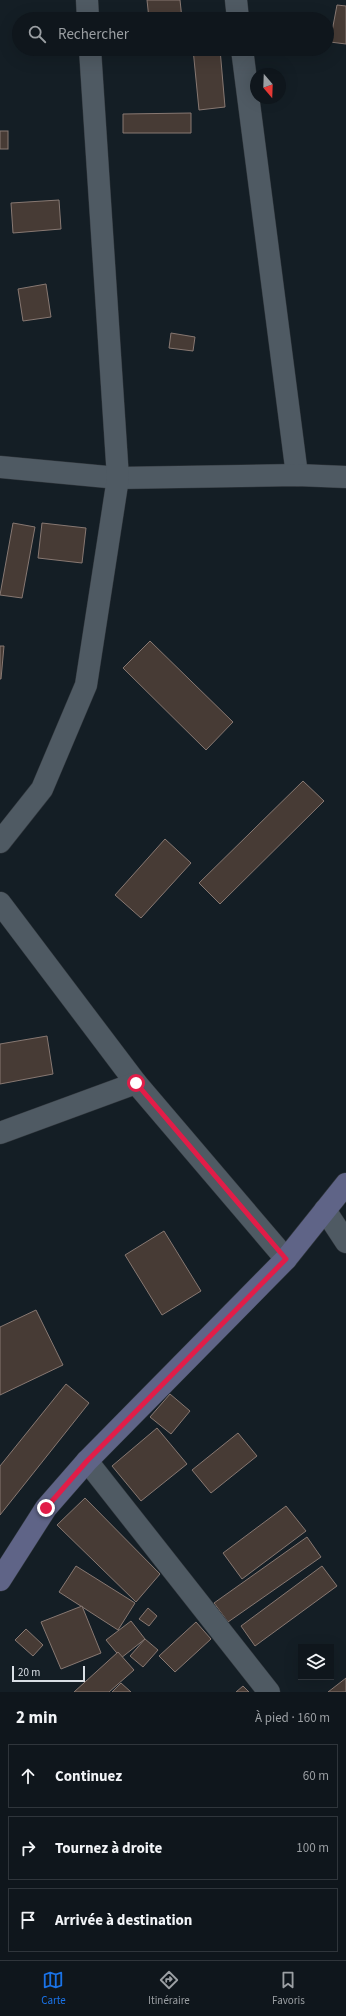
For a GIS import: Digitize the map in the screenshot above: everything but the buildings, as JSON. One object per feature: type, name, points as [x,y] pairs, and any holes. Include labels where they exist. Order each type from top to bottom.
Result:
[{"type":"main road","points":[[0,1580],[46,1508],[87,1461],[286,1259],[346,1184]]},
{"type":"street","points":[[87,0],[88,12]]},
{"type":"street","points":[[236,0],[237,12]]},
{"type":"street","points":[[0,842],[42,789],[86,685],[118,478],[90,56]]},
{"type":"street","points":[[243,56],[297,475]]},
{"type":"street","points":[[0,467],[118,478],[297,475],[346,477]]},
{"type":"street","points":[[0,903],[136,1083],[286,1259]]},
{"type":"street","points":[[0,1133],[136,1083]]},
{"type":"street","points":[[325,1210],[346,1242]]},
{"type":"street","points":[[87,1461],[270,1692]]},
{"type":"route","points":[[46,1508],[87,1461],[286,1259],[136,1083]]}]
